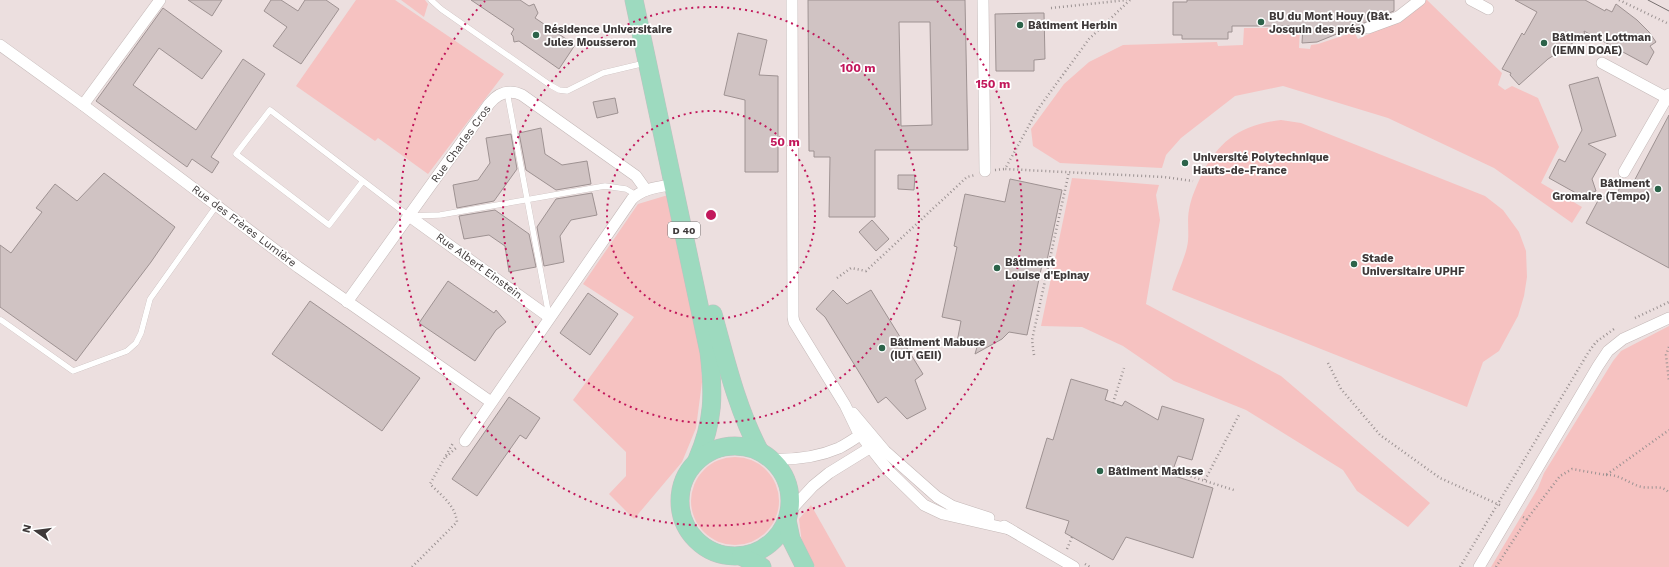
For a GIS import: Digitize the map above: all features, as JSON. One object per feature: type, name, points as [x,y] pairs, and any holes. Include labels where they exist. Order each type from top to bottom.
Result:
[{"type":"main road","name":"D 40","points":[[634,0],[707,337],[711,367],[711,416],[708,436],[697,460]]},
{"type":"main road","name":"D 40","points":[[643,0],[712,310],[748,431],[765,455]]},
{"type":"main road","points":[[727,446],[744,446],[765,455],[781,471],[788,486],[790,502],[788,516],[779,535],[767,546],[752,554],[741,556],[724,556],[707,550],[694,539],[684,524],[680,507],[680,490],[687,474],[697,460],[711,451],[727,446]]},
{"type":"main road","points":[[788,516],[793,545],[805,567]]},
{"type":"main road","points":[[741,556],[762,567]]},
{"type":"street","points":[[83,105],[160,0]]},
{"type":"street","points":[[792,0],[793,317],[797,328],[845,405],[895,477],[924,505],[943,514],[1009,530],[1079,565]]},
{"type":"street","points":[[984,0],[985,171]]},
{"type":"street","points":[[1368,28],[1398,17],[1408,11],[1420,0]]},
{"type":"street","points":[[1471,0],[1488,9]]},
{"type":"street","name":"Rue des Frères Lumière","points":[[0,45],[347,302],[491,402]]},
{"type":"street","points":[[1602,63],[1668,96],[1624,172]]},
{"type":"street","points":[[507,92],[522,95],[636,176],[641,192]]},
{"type":"street","name":"Rue Charles Cros","points":[[347,302],[493,100],[507,92]]},
{"type":"street","points":[[464,441],[549,317],[641,192],[675,184]]},
{"type":"street","name":"Rue Albert Einstein","points":[[409,216],[549,317]]},
{"type":"street","points":[[1479,567],[1608,351],[1623,339],[1669,318]]},
{"type":"street","points":[[765,455],[794,459],[828,452],[841,447],[864,432]]},
{"type":"street","points":[[788,516],[819,482],[874,445]]},
{"type":"lane","points":[[431,0],[441,9],[550,85],[563,91],[572,90],[602,73],[648,62]]},
{"type":"lane","points":[[507,92],[549,317]]},
{"type":"lane","points":[[363,181],[329,225],[236,154],[270,110],[409,216],[440,215],[605,186],[641,192]]},
{"type":"lane","points":[[1,320],[73,371],[127,350],[139,339],[150,299],[217,206]]},
{"type":"path","points":[[1005,168],[1038,109],[1089,39],[1128,0]]},
{"type":"path","points":[[1051,8],[1128,0]]},
{"type":"path","points":[[1619,0],[1624,1],[1669,24]]},
{"type":"path","points":[[837,278],[851,268],[866,271],[968,177],[985,171],[1005,168],[1164,177],[1193,181]]},
{"type":"path","points":[[1034,355],[1032,340],[1070,172]]},
{"type":"path","points":[[1669,347],[1666,355],[1669,382]]},
{"type":"path","points":[[1328,363],[1341,389],[1380,435],[1440,478],[1527,519]]},
{"type":"path","points":[[1113,403],[1124,368]]},
{"type":"path","points":[[1206,480],[1240,413]]},
{"type":"path","points":[[1606,475],[1669,430]]},
{"type":"path","points":[[1164,468],[1234,490]]},
{"type":"path","points":[[1616,468],[1619,476]]},
{"type":"path","points":[[1496,567],[1527,519],[1560,476],[1572,469],[1619,476],[1631,484],[1643,487],[1662,487],[1669,493]]},
{"type":"path","points":[[412,567],[457,522],[456,514],[452,505],[430,484]]},
{"type":"path","points":[[1079,565],[1090,567]]},
{"type":"shaded area","points":[[356,0],[395,0],[504,74],[428,174],[378,138],[375,141],[296,86]]},
{"type":"shaded area","points":[[401,0],[425,0],[428,4],[424,17]]},
{"type":"shaded area","points":[[1425,0],[1427,0],[1502,73],[1498,85],[1505,90],[1512,86],[1538,98],[1559,147],[1541,183],[1582,207],[1572,223],[1494,168],[1388,118],[1283,86],[1235,96],[1181,138],[1166,155],[1162,168],[1060,163],[1033,146],[1031,129],[1064,84],[1089,62],[1123,45],[1217,42],[1218,46],[1243,45],[1244,28],[1300,28],[1299,48],[1310,49],[1311,45],[1354,32],[1358,39],[1410,15]]},
{"type":"shaded area","name":"Stade Universitaire UPHF","points":[[1281,120],[1301,123],[1485,196],[1503,210],[1519,232],[1526,251],[1527,277],[1524,296],[1518,316],[1499,351],[1483,362],[1467,407],[1172,290],[1184,259],[1187,246],[1188,214],[1191,201],[1199,180],[1208,163],[1224,144],[1243,130],[1267,122]]},
{"type":"shaded area","points":[[1072,178],[1159,185],[1156,195],[1160,220],[1146,304],[1281,376],[1430,503],[1408,527],[1357,491],[1343,470],[1246,410],[1174,381],[1123,346],[1082,327],[1041,326]]},
{"type":"shaded area","points":[[668,195],[700,324],[702,382],[696,428],[682,462],[634,519],[609,494],[626,476],[626,452],[573,400],[634,317],[583,284],[638,204]]},
{"type":"shaded area","points":[[1669,326],[1669,567],[1491,567],[1538,488],[1544,473],[1613,361],[1621,351]]},
{"type":"shaded area","points":[[726,457],[744,457],[760,464],[772,476],[779,492],[779,510],[772,526],[760,538],[744,545],[726,545],[710,538],[698,526],[691,510],[691,492],[698,476],[710,464]]},
{"type":"shaded area","points":[[811,505],[846,567],[815,567],[802,544],[799,519]]},
{"type":"building","points":[[188,0],[222,0],[212,16]]},
{"type":"building","points":[[271,0],[281,0],[298,11],[305,0],[326,0],[339,9],[301,64],[273,46],[287,27],[264,11]]},
{"type":"building","name":"Résidence Universitaire Jules Mousseron","points":[[471,0],[520,0],[529,6],[534,4],[538,13],[535,18],[575,45],[559,69],[519,41],[514,42],[511,34],[514,29]]},
{"type":"building","points":[[808,0],[965,0],[968,150],[875,150],[875,217],[829,217],[830,157],[814,157],[814,151],[809,151]],"holes":[[[899,22],[930,22],[932,125],[901,126]]]},
{"type":"building","name":"BU du Mont Houy (Bât. Josquin des prés)","points":[[1187,0],[1394,0],[1394,11],[1317,42],[1302,43],[1303,26],[1232,26],[1232,32],[1228,32],[1228,39],[1182,39],[1182,35],[1173,35],[1173,2],[1187,2]]},
{"type":"building","name":"Bâtiment Lottman (IEMN DOAE)","points":[[1515,0],[1585,0],[1605,11],[1606,9],[1612,12],[1616,4],[1637,20],[1649,32],[1656,42],[1650,46],[1654,52],[1647,65],[1584,31],[1585,35],[1548,59],[1519,85],[1510,75],[1511,73],[1502,69],[1522,33],[1524,35],[1537,12]]},
{"type":"building","points":[[163,8],[222,51],[202,79],[159,48],[133,85],[196,130],[243,59],[265,74],[211,157],[219,162],[212,173],[192,159],[187,167],[96,101]]},
{"type":"building","name":"Bâtiment Herbin","points":[[1044,13],[1045,59],[1034,60],[1034,71],[996,71],[995,14]]},
{"type":"building","points":[[738,33],[767,40],[759,75],[778,76],[778,172],[745,172],[745,100],[724,95]]},
{"type":"building","points":[[1598,77],[1616,136],[1588,144],[1606,154],[1592,179],[1596,191],[1583,197],[1549,178],[1559,159],[1565,162],[1582,130],[1569,85]]},
{"type":"building","points":[[615,98],[618,113],[597,118],[593,102]]},
{"type":"building","name":"Bâtiment Gromaire (Tempo)","points":[[1669,115],[1669,268],[1586,223],[1601,195],[1612,201],[1624,181],[1632,185]]},
{"type":"building","points":[[541,128],[545,154],[562,165],[587,161],[591,184],[556,190],[526,170],[519,133]]},
{"type":"building","points":[[511,134],[517,169],[494,201],[457,208],[453,185],[478,180],[490,163],[486,138]]},
{"type":"building","points":[[104,173],[175,227],[151,262],[76,361],[0,307],[0,245],[11,253],[42,212],[36,208],[55,184],[77,201]]},
{"type":"building","points":[[898,175],[915,175],[914,190],[898,189]]},
{"type":"building","name":"Bâtiment Louise d'Epinay","points":[[1010,179],[1062,190],[1046,265],[1042,265],[1027,335],[1009,332],[1002,339],[975,354],[977,347],[957,342],[961,321],[942,317],[957,247],[954,246],[965,194],[1005,202]]},
{"type":"building","points":[[592,193],[597,215],[571,220],[560,236],[564,262],[544,266],[537,227],[556,199]]},
{"type":"building","points":[[495,210],[529,234],[536,267],[509,272],[505,246],[489,235],[464,239],[459,216]]},
{"type":"building","points":[[872,220],[889,239],[876,251],[859,232]]},
{"type":"building","points":[[448,281],[494,313],[496,310],[506,322],[496,330],[475,361],[419,323]]},
{"type":"building","name":"Bâtiment Mabuse (IUT GEII)","points":[[833,290],[847,304],[871,290],[923,374],[915,380],[926,409],[907,419],[886,397],[878,403],[825,317],[816,309]]},
{"type":"building","points":[[588,293],[618,314],[590,355],[560,333]]},
{"type":"building","points":[[310,301],[420,378],[382,431],[272,354]]},
{"type":"building","name":"Bâtiment Matisse","points":[[1071,379],[1108,390],[1105,400],[1122,406],[1125,401],[1158,420],[1162,406],[1204,419],[1192,460],[1178,456],[1171,475],[1213,488],[1193,558],[1126,537],[1113,560],[1065,533],[1069,521],[1026,508],[1047,438],[1053,440]]},
{"type":"building","points":[[509,397],[540,418],[526,439],[520,435],[477,496],[452,479]]},
{"type":"tram line","points":[[1648,0],[1669,11]]},
{"type":"place","name":"BU du Mont Houy (Bât. Josquin des prés)","points":[[1261,22]]},
{"type":"place","name":"Bâtiment Herbin","points":[[1020,25]]},
{"type":"place","name":"Résidence Universitaire Jules Mousseron","points":[[536,35]]},
{"type":"place","name":"Bâtiment Lottman (IEMN DOAE)","points":[[1544,43]]},
{"type":"place","name":"Université Polytechnique Hauts-de-France","points":[[1185,163]]},
{"type":"place","name":"Bâtiment Gromaire (Tempo)","points":[[1658,189]]},
{"type":"place","name":"Stade Universitaire UPHF","points":[[1354,264]]},
{"type":"place","name":"Bâtiment Louise d'Epinay","points":[[997,268]]},
{"type":"place","name":"Bâtiment Mabuse (IUT GEII)","points":[[882,348]]},
{"type":"place","name":"Bâtiment Matisse","points":[[1100,471]]}]
